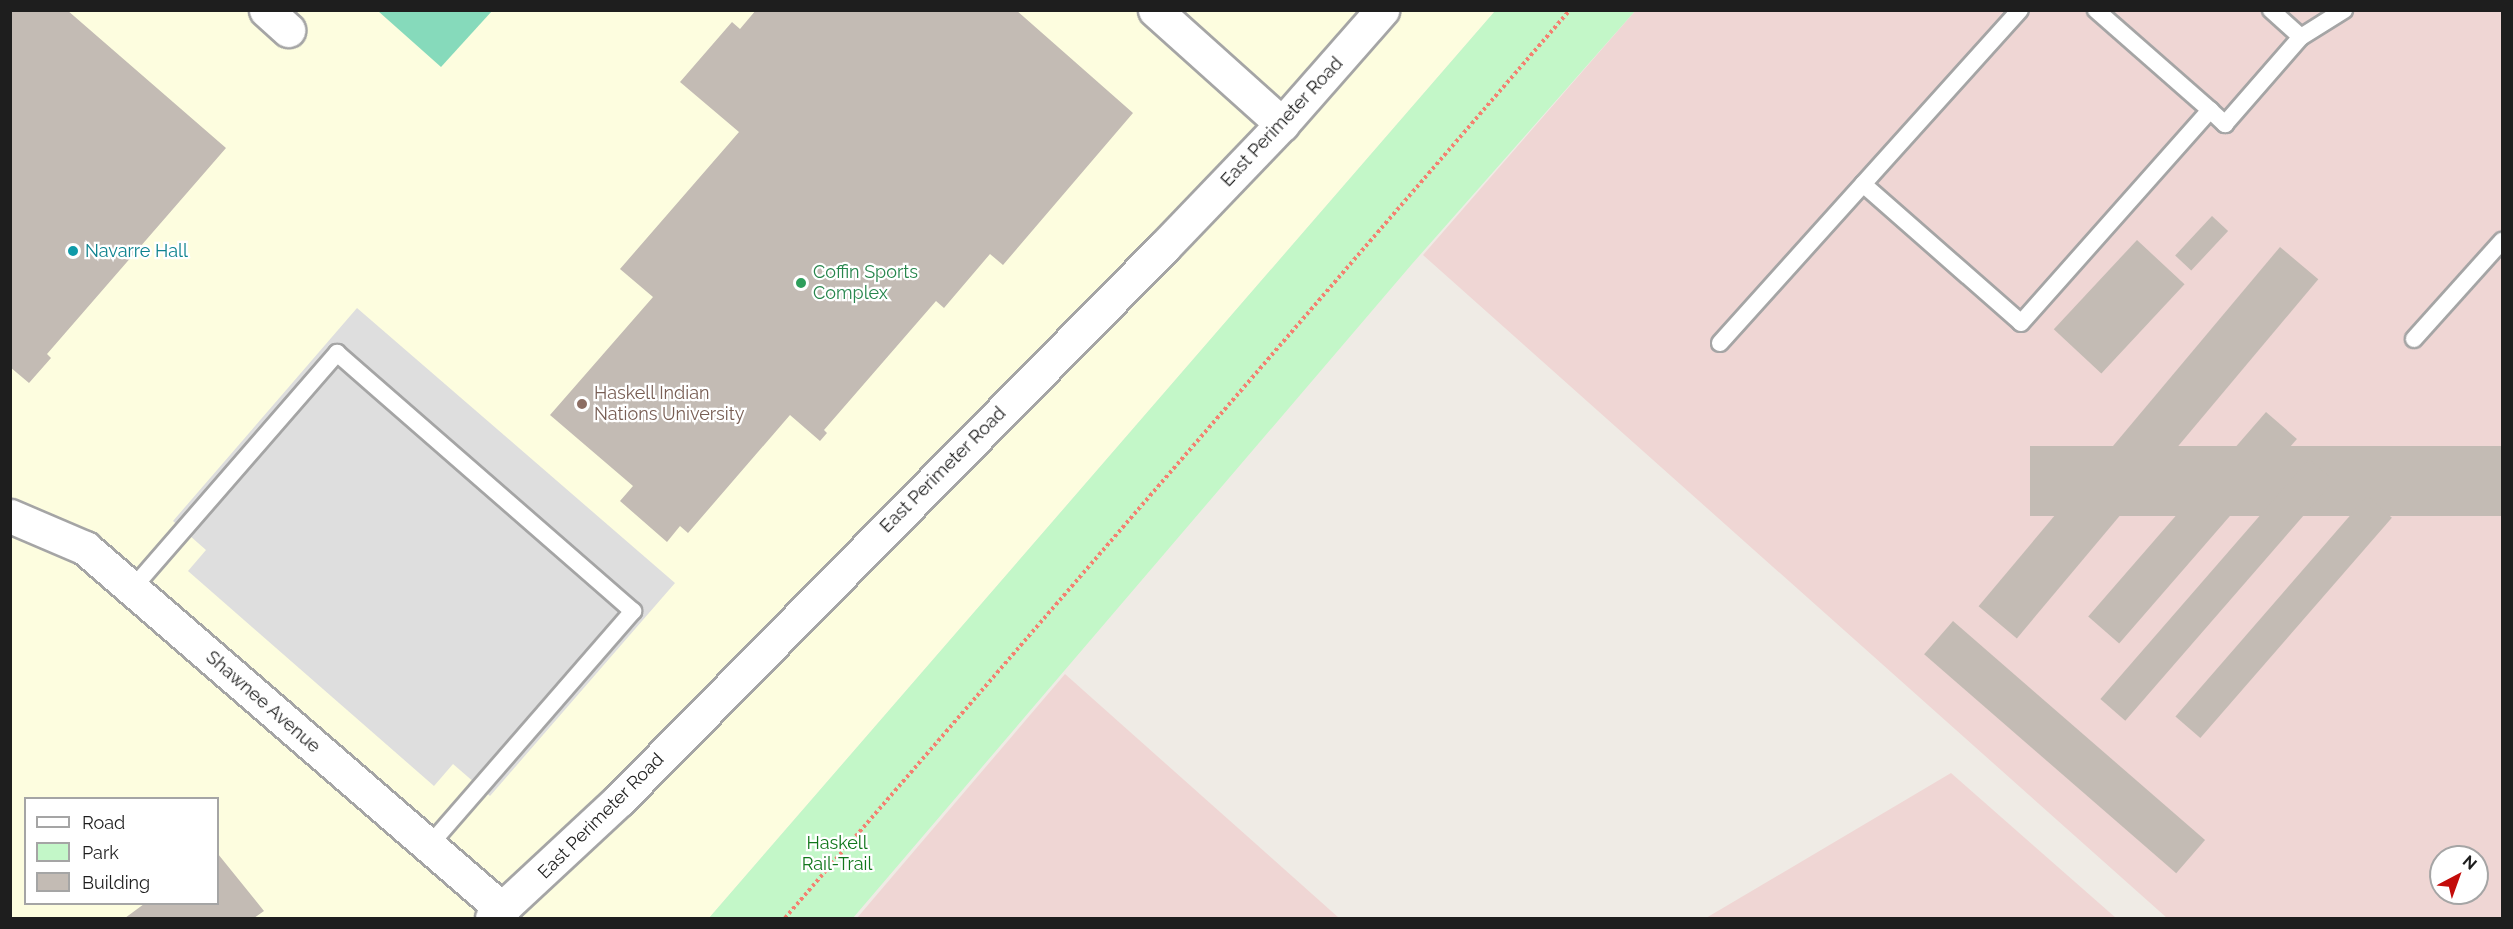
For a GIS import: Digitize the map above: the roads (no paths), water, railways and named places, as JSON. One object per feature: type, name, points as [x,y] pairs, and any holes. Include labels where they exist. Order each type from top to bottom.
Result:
[{"type":"street","points":[[1155,10],[1282,124]]},
{"type":"street","name":"East Perimeter Road","points":[[497,914],[628,791],[1282,124],[1382,10]]},
{"type":"street","name":"Shawnee Avenue","points":[[10,516],[85,548],[429,846],[497,914]]},
{"type":"lane","points":[[1720,344],[2020,10]]},
{"type":"lane","points":[[2096,10],[2225,124],[2301,37],[2344,10]]},
{"type":"lane","points":[[2271,10],[2301,37]]},
{"type":"lane","points":[[1863,184],[2021,323],[2210,110]]},
{"type":"lane","points":[[2414,339],[2502,241]]},
{"type":"lane","points":[[132,589],[337,353],[633,611],[429,846]]},
{"type":"place","name":"Navarre Hall","points":[[73,251]]},
{"type":"place","name":"Coffin Sports Complex","points":[[801,283]]},
{"type":"place","name":"Haskell Indian Nations University","points":[[582,404]]},
{"type":"park label","name":"Haskell Rail-Trail","points":[[837,854]]}]
